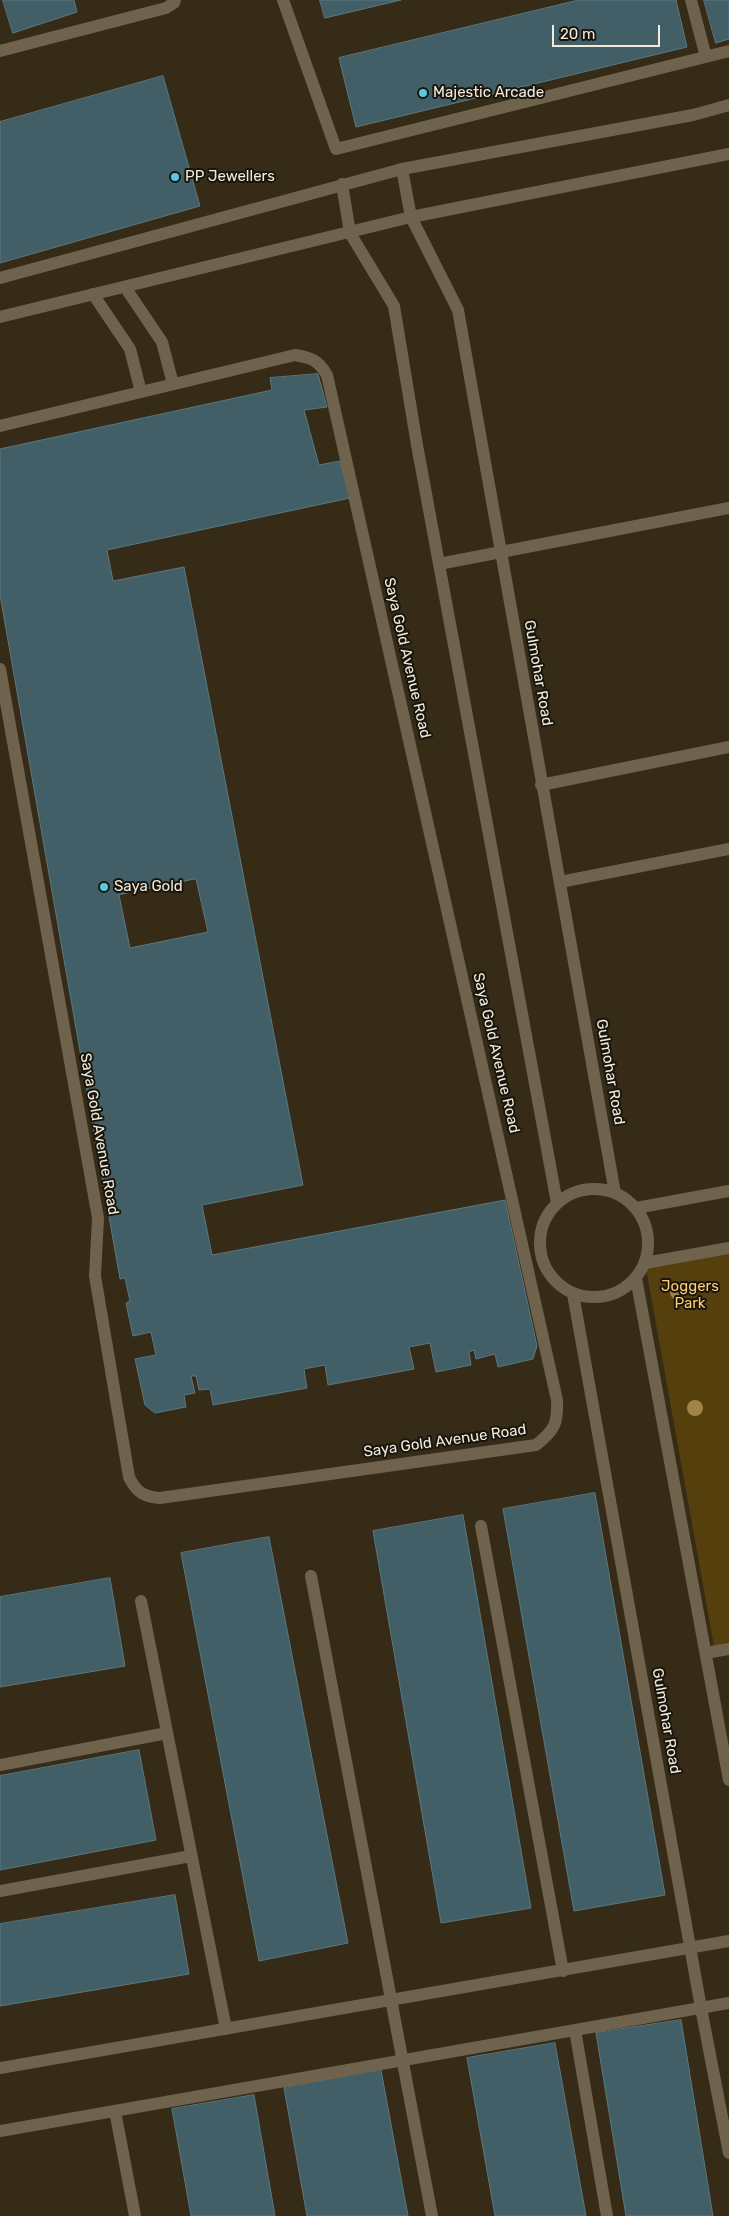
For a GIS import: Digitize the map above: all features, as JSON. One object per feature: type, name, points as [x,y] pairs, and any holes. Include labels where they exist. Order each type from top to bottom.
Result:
[{"type":"street","points":[[0,51],[166,8],[174,3],[175,0]]},
{"type":"street","points":[[283,0],[336,149],[729,51]]},
{"type":"street","points":[[691,0],[706,57]]},
{"type":"street","points":[[0,278],[402,169],[683,116],[729,105]]},
{"type":"street","points":[[0,317],[411,217],[729,154]]},
{"type":"street","name":"Gulmohar Road","points":[[402,169],[411,217],[458,310],[614,1193]]},
{"type":"street","points":[[342,184],[350,233],[394,306],[439,564],[556,1203]]},
{"type":"street","points":[[125,287],[162,342],[172,384]]},
{"type":"street","points":[[93,294],[130,349],[141,392]]},
{"type":"street","name":"Saya Gold Avenue Road","points":[[0,426],[295,355],[316,361],[327,375],[557,1400],[558,1418],[550,1434],[536,1445],[160,1498],[141,1494],[134,1488],[129,1477],[95,1276],[98,1218],[0,669]]},
{"type":"street","points":[[439,564],[729,508]]},
{"type":"street","points":[[541,786],[729,747]]},
{"type":"street","points":[[560,882],[729,849]]},
{"type":"street","points":[[599,1189],[614,1193],[636,1208],[648,1237],[648,1251],[645,1263],[636,1278],[625,1288],[607,1296],[591,1298],[573,1294],[550,1275],[541,1258],[540,1235],[556,1203],[574,1192],[599,1189]]},
{"type":"street","points":[[636,1208],[729,1191]]},
{"type":"street","points":[[645,1263],[729,1248]]},
{"type":"street","points":[[636,1278],[729,1780]]},
{"type":"street","name":"Gulmohar Road","points":[[573,1294],[690,1948],[729,2153]]},
{"type":"street","points":[[481,1526],[563,1970]]},
{"type":"street","points":[[311,1576],[432,2216]]},
{"type":"street","points":[[141,1601],[226,2029]]},
{"type":"street","points":[[706,1653],[729,1649]]},
{"type":"street","points":[[0,1765],[167,1734]]},
{"type":"street","points":[[0,1891],[191,1856]]},
{"type":"street","points":[[0,2068],[729,1941]]},
{"type":"street","points":[[0,2131],[729,2003]]},
{"type":"street","points":[[575,2030],[607,2216]]},
{"type":"street","points":[[115,2111],[135,2216]]},
{"type":"green space","name":"Joggers Park","points":[[729,1248],[729,1649],[715,1652],[645,1263]]},
{"type":"building","points":[[3,0],[74,0],[77,12],[13,33]]},
{"type":"building","points":[[320,0],[401,0],[325,18]]},
{"type":"building","name":"Majestic Arcade","points":[[579,0],[676,0],[687,47],[356,127],[339,58]]},
{"type":"building","points":[[704,0],[729,0],[729,39],[716,43]]},
{"type":"building","points":[[163,76],[200,206],[0,263],[0,122]]},
{"type":"building","name":"Saya Gold","points":[[318,374],[327,407],[304,410],[319,465],[340,461],[350,498],[107,550],[113,581],[184,567],[303,1185],[202,1205],[212,1255],[505,1200],[537,1346],[533,1359],[498,1367],[495,1354],[476,1359],[474,1350],[469,1352],[471,1365],[436,1372],[430,1343],[409,1347],[414,1369],[328,1385],[325,1365],[304,1369],[307,1388],[213,1405],[210,1389],[199,1390],[196,1376],[191,1376],[195,1393],[184,1395],[186,1407],[155,1413],[145,1405],[135,1359],[156,1355],[151,1332],[133,1336],[126,1303],[130,1301],[125,1278],[120,1279],[0,595],[0,449],[272,390],[270,378]],"holes":[[[196,879],[208,932],[130,948],[119,895]]]},
{"type":"building","points":[[595,1493],[665,1895],[574,1911],[503,1509]]},
{"type":"building","points":[[463,1515],[531,1908],[441,1923],[373,1531]]},
{"type":"building","points":[[269,1537],[348,1943],[259,1961],[181,1553]]},
{"type":"building","points":[[110,1578],[125,1666],[0,1687],[0,1597]]},
{"type":"building","points":[[139,1750],[156,1840],[0,1870],[0,1776]]},
{"type":"building","points":[[175,1895],[189,1974],[0,2006],[0,1924]]},
{"type":"building","points":[[681,2020],[713,2216],[626,2216],[596,2033]]},
{"type":"building","points":[[555,2043],[586,2216],[495,2216],[467,2058]]},
{"type":"building","points":[[381,2070],[408,2216],[307,2216],[284,2088]]},
{"type":"building","points":[[254,2095],[275,2216],[191,2216],[172,2109]]},
{"type":"place","name":"Majestic Arcade","points":[[423,93]]},
{"type":"place","name":"PP Jewellers","points":[[175,177]]},
{"type":"place","name":"Saya Gold","points":[[104,887]]}]
